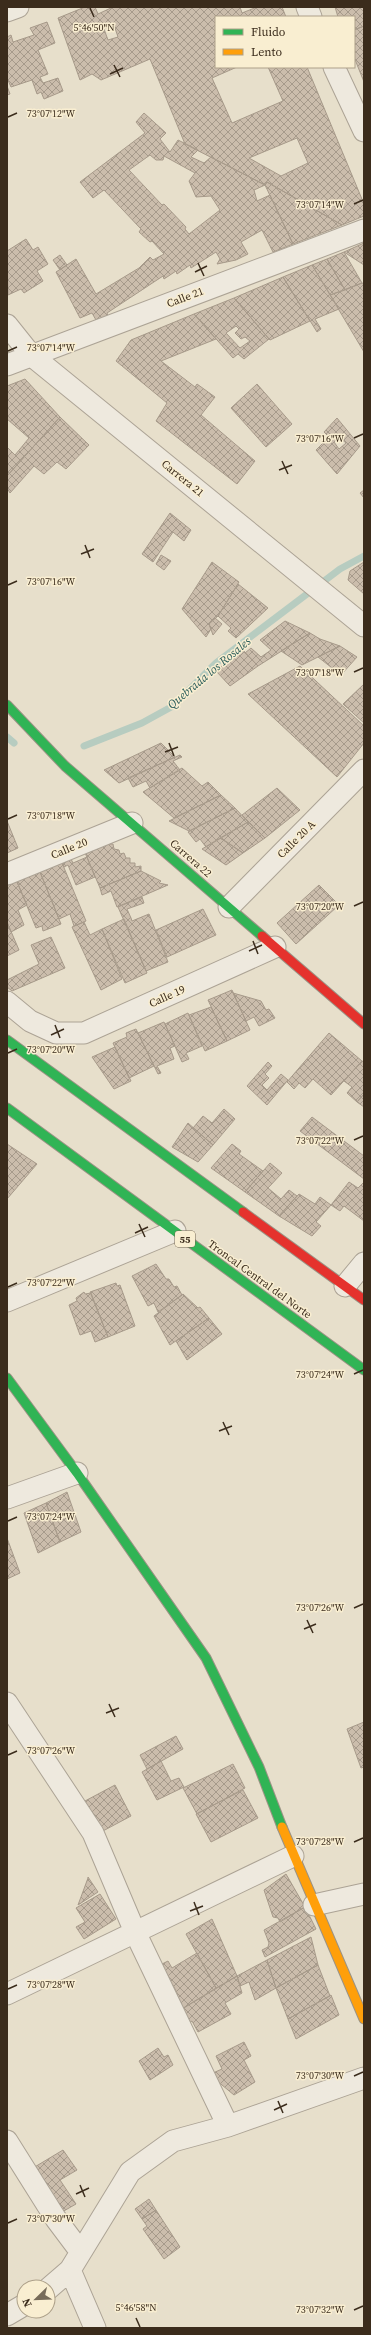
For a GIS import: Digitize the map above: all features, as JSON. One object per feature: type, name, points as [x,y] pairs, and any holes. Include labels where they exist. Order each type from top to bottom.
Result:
[{"type":"main road","name":"Carrera 22","points":[[7,705],[65,766],[364,1024]]},
{"type":"main road","points":[[7,1040],[358,1273],[364,1300]]},
{"type":"main road","name":"Troncal Central del Norte","points":[[10,1116],[175,1231],[364,1370]]},
{"type":"main road","points":[[7,1378],[77,1473],[206,1658],[259,1767],[292,1856],[364,2019]]},
{"type":"street","points":[[7,11],[18,7]]},
{"type":"street","points":[[306,7],[310,16]]},
{"type":"street","points":[[334,68],[364,131]]},
{"type":"street","name":"Calle 21","points":[[7,365],[364,230]]},
{"type":"street","name":"Carrera 21","points":[[7,325],[31,355],[364,626]]},
{"type":"street","name":"Calle 20 A","points":[[229,907],[364,770]]},
{"type":"street","name":"Calle 20","points":[[7,874],[132,823]]},
{"type":"street","name":"Calle 19","points":[[7,1002],[30,1021],[56,1033],[84,1033],[275,947]]},
{"type":"street","points":[[7,1301],[175,1231]]},
{"type":"street","points":[[7,1498],[77,1473]]},
{"type":"street","points":[[7,1703],[93,1833],[135,1932],[228,2126]]},
{"type":"street","points":[[7,1994],[292,1856]]},
{"type":"street","points":[[314,1905],[364,1894]]},
{"type":"street","points":[[56,2282],[70,2270],[80,2251],[130,2172],[173,2141],[228,2126],[364,2078]]},
{"type":"street","points":[[7,2141],[56,2219],[80,2251]]},
{"type":"street","points":[[70,2270],[95,2328]]},
{"type":"street","points":[[7,2315],[16,2310]]},
{"type":"building","points":[[85,7],[95,7],[98,14],[113,7],[240,7],[242,13],[257,7],[282,7],[286,16],[215,16],[215,68],[235,68],[212,78],[232,123],[283,101],[268,68],[307,68],[364,204],[364,216],[342,225],[267,182],[265,185],[185,144],[150,59],[101,80],[92,74],[80,80],[58,18]],"holes":[[[114,25],[118,37],[108,40],[104,29]],[[297,138],[308,163],[281,176],[249,158]]]},
{"type":"building","points":[[335,7],[364,7],[364,26],[355,30],[355,16],[338,16]]},
{"type":"building","points":[[47,22],[55,43],[38,50],[48,74],[40,77],[43,83],[58,78],[63,91],[44,99],[41,92],[37,94],[32,80],[11,87],[7,78],[7,37],[11,35],[13,42],[34,35],[30,28]]},
{"type":"building","points":[[364,26],[364,82],[355,60],[355,30]]},
{"type":"building","points":[[7,86],[10,94],[7,95]]},
{"type":"building","points":[[144,113],[166,133],[160,139],[170,152],[178,140],[198,150],[191,157],[204,163],[211,157],[265,185],[254,190],[257,201],[270,195],[293,244],[273,252],[262,230],[241,242],[248,254],[236,260],[217,264],[220,259],[216,252],[191,268],[190,265],[177,274],[176,271],[164,279],[163,276],[107,313],[108,316],[96,320],[92,313],[80,318],[56,272],[76,259],[96,294],[139,268],[150,257],[153,260],[164,254],[152,241],[150,242],[139,232],[141,229],[104,190],[93,198],[80,182],[145,133],[136,122]],"holes":[[[150,155],[156,160],[163,160],[164,156],[195,173],[189,181],[196,197],[211,196],[220,210],[189,234],[185,229],[186,227],[164,204],[162,205],[129,170]]]},
{"type":"building","points":[[267,182],[342,225],[293,244],[265,185]]},
{"type":"building","points":[[26,239],[33,250],[38,247],[48,264],[37,271],[43,281],[24,293],[21,289],[8,295],[7,251]]},
{"type":"building","points":[[364,243],[364,265],[344,252]]},
{"type":"building","points":[[344,252],[362,283],[345,290],[327,259]]},
{"type":"building","points":[[60,255],[67,265],[60,270],[53,260]]},
{"type":"building","points":[[327,259],[345,290],[330,295],[312,265]]},
{"type":"building","points":[[312,265],[339,309],[315,319],[321,329],[317,332],[283,277]]},
{"type":"building","points":[[283,277],[310,321],[270,340],[234,298]]},
{"type":"building","points":[[362,283],[364,284],[364,352],[330,295]]},
{"type":"building","points":[[234,298],[269,339],[244,359],[238,354],[233,358],[194,314]],"holes":[[[236,326],[239,329],[235,333],[241,339],[245,337],[250,341],[240,348],[226,333]]]},
{"type":"building","points":[[194,314],[216,339],[161,361],[195,387],[197,384],[215,397],[201,415],[255,461],[237,484],[156,421],[167,403],[116,361],[131,340]]},
{"type":"building","points":[[25,379],[60,417],[7,476],[7,447],[15,455],[29,438],[7,419],[7,386]]},
{"type":"building","points":[[257,384],[292,424],[266,447],[231,408]]},
{"type":"building","points":[[60,417],[89,445],[66,469],[57,462],[44,474],[34,466],[10,493],[7,488],[7,476]]},
{"type":"building","points":[[337,418],[360,446],[337,474],[316,450],[329,437],[324,432]],"holes":[[[339,437],[346,443],[339,449],[334,442]]]},
{"type":"building","points":[[364,490],[364,498],[360,493]]},
{"type":"building","points":[[170,513],[191,530],[184,541],[173,532],[153,562],[142,554]]},
{"type":"building","points":[[161,555],[171,561],[164,570],[156,564]]},
{"type":"building","points":[[212,562],[239,582],[218,616],[209,624],[211,629],[206,637],[182,609]]},
{"type":"building","points":[[364,562],[364,594],[348,580],[350,571]]},
{"type":"building","points":[[238,584],[268,608],[236,638],[228,631],[231,628],[218,616]]},
{"type":"building","points":[[215,618],[222,624],[213,635],[209,624]]},
{"type":"building","points":[[285,621],[310,633],[258,666],[245,653],[251,648],[261,657],[271,650],[260,640]]},
{"type":"building","points":[[310,633],[320,639],[340,646],[302,665],[281,651]]},
{"type":"building","points":[[340,646],[357,657],[341,675],[318,657]]},
{"type":"building","points":[[242,649],[258,666],[230,686],[216,671]]},
{"type":"building","points":[[300,666],[364,726],[364,743],[337,777],[248,694]]},
{"type":"building","points":[[364,684],[364,723],[343,704]]},
{"type":"building","points":[[161,743],[175,757],[119,783],[104,770]]},
{"type":"building","points":[[180,755],[182,757],[173,761],[180,770],[150,788],[146,781],[133,787],[128,778]]},
{"type":"building","points":[[182,768],[202,786],[208,782],[221,795],[174,818],[143,792]]},
{"type":"building","points":[[277,788],[300,810],[265,838],[242,815]]},
{"type":"building","points":[[221,795],[235,808],[189,831],[169,821]]},
{"type":"building","points":[[235,808],[248,822],[206,847],[200,839],[196,842],[188,832]]},
{"type":"building","points":[[7,821],[18,848],[7,853]]},
{"type":"building","points":[[248,822],[265,838],[243,853],[220,838]]},
{"type":"building","points":[[220,838],[243,853],[226,865],[202,849]]},
{"type":"building","points":[[107,839],[109,844],[113,844],[114,849],[119,850],[120,854],[124,853],[126,858],[130,858],[130,863],[135,863],[135,867],[141,866],[141,871],[100,888],[83,848]]},
{"type":"building","points":[[69,855],[73,863],[87,857],[95,877],[76,885],[68,865],[64,867],[60,858]]},
{"type":"building","points":[[60,858],[86,921],[74,926],[70,914],[59,919],[38,867]]},
{"type":"building","points":[[38,867],[61,924],[43,931],[42,926],[36,928],[15,877]]},
{"type":"building","points":[[141,871],[161,881],[159,883],[168,885],[117,907],[111,891],[102,895],[100,888]]},
{"type":"building","points":[[15,877],[27,905],[18,910],[24,925],[11,932],[7,922],[7,884]]},
{"type":"building","points":[[319,885],[339,905],[296,944],[277,923]]},
{"type":"building","points":[[142,897],[144,903],[127,909],[132,921],[149,914],[168,962],[146,971],[118,907]]},
{"type":"building","points":[[203,909],[216,935],[167,957],[156,930]]},
{"type":"building","points":[[124,919],[147,973],[125,983],[102,929]]},
{"type":"building","points":[[7,922],[19,950],[7,956]]},
{"type":"building","points":[[84,922],[90,935],[102,929],[122,979],[101,990],[72,927]]},
{"type":"building","points":[[51,937],[65,968],[12,991],[7,987],[7,980],[39,964],[31,945]]},
{"type":"building","points":[[232,990],[250,1030],[227,1041],[208,1000]]},
{"type":"building","points":[[233,993],[261,1001],[266,1010],[269,1009],[275,1018],[259,1026],[254,1017],[246,1021]]},
{"type":"building","points":[[211,1007],[227,1041],[205,1051],[189,1015]]},
{"type":"building","points":[[188,1013],[202,1046],[186,1053],[189,1059],[182,1062],[165,1024]]},
{"type":"building","points":[[164,1022],[175,1046],[170,1048],[174,1059],[157,1066],[161,1073],[158,1074],[138,1033]]},
{"type":"building","points":[[136,1029],[154,1066],[129,1078],[113,1043],[127,1037],[126,1033]]},
{"type":"building","points":[[329,1033],[362,1061],[331,1095],[313,1079],[305,1088],[299,1083],[294,1089],[287,1082]]},
{"type":"building","points":[[115,1047],[131,1081],[114,1089],[92,1057]]},
{"type":"building","points":[[362,1061],[364,1062],[364,1094],[357,1102],[347,1093],[352,1087],[344,1081]]},
{"type":"building","points":[[268,1062],[272,1066],[265,1074],[269,1078],[262,1085],[267,1090],[281,1074],[288,1080],[267,1105],[247,1086]]},
{"type":"building","points":[[364,1094],[364,1107],[357,1102]]},
{"type":"building","points":[[224,1109],[235,1119],[213,1145],[193,1128],[203,1116],[212,1123]]},
{"type":"building","points":[[312,1117],[364,1156],[364,1179],[300,1131]]},
{"type":"building","points":[[188,1123],[213,1145],[198,1162],[172,1147]]},
{"type":"building","points":[[7,1144],[37,1164],[7,1199]]},
{"type":"building","points":[[232,1144],[241,1151],[239,1154],[263,1171],[245,1192],[211,1168]]},
{"type":"building","points":[[270,1163],[282,1173],[268,1188],[281,1199],[289,1190],[297,1196],[279,1216],[245,1192]]},
{"type":"building","points":[[349,1182],[358,1188],[364,1182],[364,1221],[344,1206],[340,1211],[331,1205]]},
{"type":"building","points":[[299,1194],[315,1204],[320,1197],[331,1205],[316,1222],[321,1226],[312,1236],[279,1216]]},
{"type":"building","points":[[156,1264],[166,1279],[169,1279],[174,1287],[177,1286],[182,1295],[158,1312],[154,1303],[148,1306],[132,1276]]},
{"type":"building","points":[[116,1283],[117,1286],[120,1285],[135,1326],[108,1337],[90,1292]]},
{"type":"building","points":[[84,1292],[85,1294],[91,1293],[108,1337],[95,1342],[91,1331],[80,1335],[69,1305],[77,1301],[76,1298]]},
{"type":"building","points":[[183,1294],[198,1308],[200,1307],[209,1318],[170,1345],[154,1316]]},
{"type":"building","points":[[209,1318],[222,1334],[187,1360],[176,1341]]},
{"type":"building","points":[[67,1492],[81,1532],[60,1542],[46,1503]]},
{"type":"building","points":[[46,1503],[60,1542],[38,1553],[24,1513]]},
{"type":"building","points":[[7,1538],[20,1573],[7,1579]]},
{"type":"building","points":[[364,1722],[364,1767],[361,1768],[347,1729]]},
{"type":"building","points":[[176,1736],[183,1749],[147,1769],[140,1755]]},
{"type":"building","points":[[161,1761],[171,1781],[179,1778],[184,1787],[157,1800],[142,1772]]},
{"type":"building","points":[[233,1764],[245,1788],[197,1814],[183,1788]]},
{"type":"building","points":[[115,1785],[131,1816],[101,1832],[85,1801]]},
{"type":"building","points":[[243,1790],[258,1818],[211,1842],[196,1814]]},
{"type":"building","points":[[286,1874],[305,1907],[280,1922],[278,1918],[273,1917],[264,1890]]},
{"type":"building","points":[[88,1878],[98,1892],[78,1905]]},
{"type":"building","points":[[100,1894],[116,1919],[84,1939],[76,1927],[85,1922],[76,1908]]},
{"type":"building","points":[[305,1907],[316,1929],[265,1957],[262,1950],[268,1947],[269,1943],[264,1930]]},
{"type":"building","points":[[212,1919],[237,1976],[216,1988],[186,1934]]},
{"type":"building","points":[[311,1937],[318,1965],[276,1988],[267,1960]]},
{"type":"building","points":[[197,1953],[216,1988],[180,2010],[175,1996],[178,1995],[173,1985],[169,1987],[160,1965],[168,1961],[172,1968]]},
{"type":"building","points":[[267,1960],[276,1988],[255,2000],[249,1982],[240,1986],[237,1976]]},
{"type":"building","points":[[318,1965],[330,1996],[288,2019],[276,1988]]},
{"type":"building","points":[[237,1976],[242,1993],[225,2003],[231,2014],[198,2032],[192,2021],[189,2023],[182,2009]]},
{"type":"building","points":[[331,1995],[339,2015],[296,2039],[288,2019]]},
{"type":"building","points":[[244,2042],[251,2056],[244,2060],[255,2082],[234,2095],[216,2080],[213,2073],[222,2069],[216,2056]]},
{"type":"building","points":[[158,2048],[164,2057],[168,2055],[173,2065],[150,2080],[139,2061]]},
{"type":"building","points":[[63,2150],[77,2170],[60,2180],[76,2204],[62,2212],[33,2168]]},
{"type":"building","points":[[149,2199],[156,2210],[142,2219],[135,2209]]},
{"type":"building","points":[[156,2210],[180,2247],[164,2259],[143,2229],[147,2226],[142,2219]]},
{"type":"waterway","name":"Quebrada los Rosales","points":[[84,746],[142,723],[173,706],[216,663],[340,569],[364,556]]},
{"type":"waterway","name":"Quebrada los Rosales","points":[[7,737],[14,743]]},
{"type":"traffic: fast","points":[[7,705],[65,766],[262,936]]},
{"type":"traffic: fast","points":[[7,1040],[243,1212]]},
{"type":"traffic: fast","points":[[7,1108],[364,1370]]},
{"type":"traffic: fast","points":[[7,1378],[77,1473],[206,1658],[259,1767],[282,1827]]},
{"type":"traffic: slow","points":[[282,1827],[364,2019]]},
{"type":"traffic: jam","points":[[262,936],[364,1024]]},
{"type":"traffic: jam","points":[[243,1212],[364,1300]]}]
